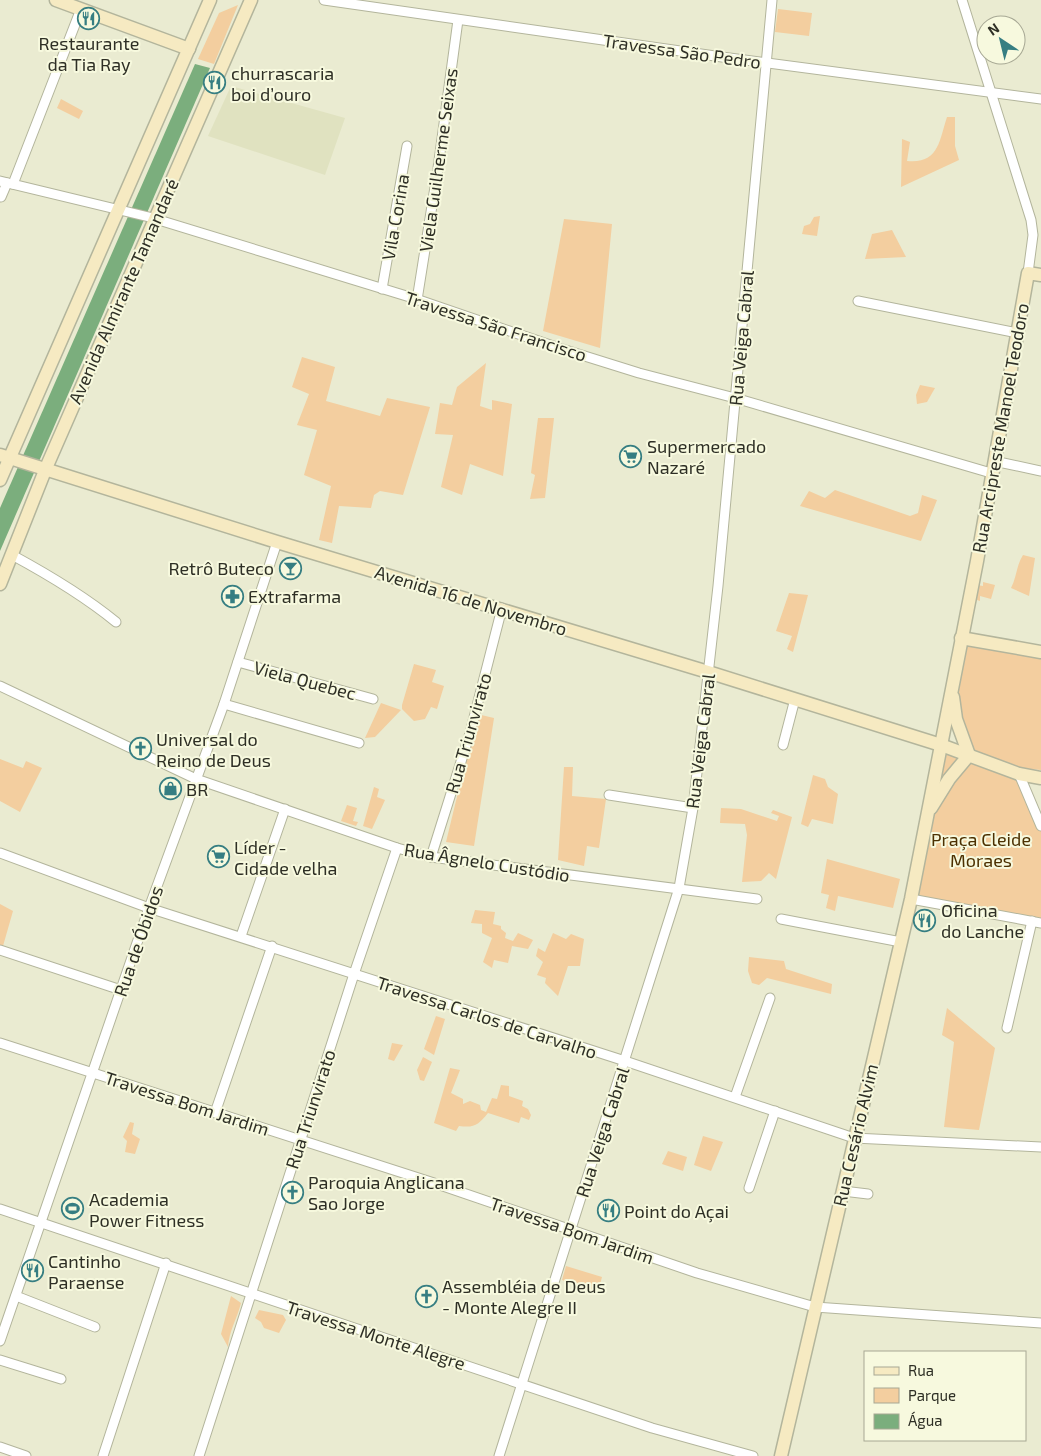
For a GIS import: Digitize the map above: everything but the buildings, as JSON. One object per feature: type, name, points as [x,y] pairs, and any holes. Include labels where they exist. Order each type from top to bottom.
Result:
[{"type":"main road","points":[[56,0],[189,49]]},
{"type":"main road","points":[[0,480],[122,210],[210,0]]},
{"type":"main road","name":"Avenida Almirante Tamandaré","points":[[0,584],[42,467],[151,218],[251,0]]},
{"type":"main road","points":[[1028,273],[1041,275]]},
{"type":"main road","name":"Rua Arcipreste Manoel Teodoro","points":[[941,745],[1028,273]]},
{"type":"main road","name":"Avenida 16 de Novembro","points":[[9,457],[277,542],[502,608],[795,699],[941,745],[1019,774],[1041,778]]},
{"type":"main road","points":[[961,638],[1041,652]]},
{"type":"main road","points":[[953,678],[956,719],[969,755]]},
{"type":"main road","name":"Rua Cesário Alvim","points":[[781,1456],[911,899],[941,745]]},
{"type":"main road","name":"Rua Cesário Alvim","points":[[928,814],[949,779],[969,755]]},
{"type":"street","name":"Travessa São Pedro","points":[[324,0],[992,94],[1041,98]]},
{"type":"street","name":"Rua Veiga Cabral","points":[[500,1456],[679,888],[693,808],[708,672],[768,62],[772,0]]},
{"type":"street","name":"Rua Arcipreste Manoel Teodoro","points":[[962,0],[1031,220],[1033,235],[1028,273]]},
{"type":"street","points":[[1,197],[81,9]]},
{"type":"street","name":"Viela Guilherme Seixas","points":[[417,300],[438,168],[458,20]]},
{"type":"street","name":"Vila Corina","points":[[382,289],[407,146]]},
{"type":"street","name":"Travessa São Francisco","points":[[6,183],[151,218],[417,300],[568,351],[736,398],[993,467],[1041,471]]},
{"type":"street","points":[[858,301],[1018,333]]},
{"type":"street","name":"Rua de Óbidos","points":[[0,1341],[94,1072],[120,990],[224,704],[277,542]]},
{"type":"street","points":[[12,555],[59,580],[85,597],[116,622]]},
{"type":"street","name":"Rua Triunvirato","points":[[432,857],[470,733],[502,608]]},
{"type":"street","name":"Viela Quebec","points":[[238,662],[373,698]]},
{"type":"street","name":"Rua Âgnelo Custódio","points":[[0,686],[196,778],[397,848],[432,857],[679,888],[757,900]]},
{"type":"street","points":[[783,744],[795,699]]},
{"type":"street","points":[[224,704],[359,743]]},
{"type":"street","points":[[1019,774],[1041,826]]},
{"type":"street","points":[[609,796],[693,808]]},
{"type":"street","points":[[241,936],[285,810]]},
{"type":"street","name":"Rua Triunvirato","points":[[199,1456],[300,1139],[397,848]]},
{"type":"street","name":"Travessa Carlos de Carvalho","points":[[0,853],[149,908],[625,1061],[854,1138],[1041,1147]]},
{"type":"street","points":[[911,899],[1037,922],[1007,1028]]},
{"type":"street","points":[[781,919],[901,942]]},
{"type":"street","points":[[215,1113],[272,946]]},
{"type":"street","points":[[0,950],[120,990]]},
{"type":"street","points":[[735,1097],[770,998]]},
{"type":"street","name":"Travessa Bom Jardim","points":[[0,1043],[300,1139],[697,1273],[815,1307],[1041,1323]]},
{"type":"street","points":[[749,1188],[775,1111]]},
{"type":"street","points":[[843,1191],[868,1194]]},
{"type":"street","name":"Travessa Monte Alegre","points":[[0,1209],[166,1263],[652,1428],[753,1456]]},
{"type":"street","points":[[103,1456],[166,1263]]},
{"type":"street","points":[[16,1296],[95,1327]]},
{"type":"street","points":[[0,1360],[61,1379]]},
{"type":"street","points":[[0,1447],[26,1456]]},
{"type":"shaded area","points":[[231,86],[345,118],[325,175],[208,136]]},
{"type":"green space","points":[[238,5],[214,64],[198,59],[219,13]]},
{"type":"green space","points":[[778,9],[812,13],[809,36],[775,32]]},
{"type":"green space","points":[[61,99],[83,111],[79,119],[57,108]]},
{"type":"green space","points":[[947,117],[955,117],[955,146],[959,160],[901,187],[902,139],[910,142],[907,161],[926,159],[936,149]]},
{"type":"green space","points":[[820,216],[817,236],[802,234],[804,226],[810,224],[814,217]]},
{"type":"green space","points":[[564,219],[612,224],[600,348],[543,331]]},
{"type":"green space","points":[[892,230],[906,257],[865,259],[872,234]]},
{"type":"green space","points":[[302,357],[335,367],[326,401],[380,416],[387,398],[430,407],[403,495],[380,491],[374,495],[371,508],[339,506],[332,543],[319,540],[331,486],[304,475],[317,430],[297,425],[309,394],[292,387]]},
{"type":"green space","points":[[486,363],[480,406],[492,410],[492,400],[512,404],[503,476],[470,464],[462,495],[441,487],[453,435],[435,434],[440,403],[452,405],[457,387]]},
{"type":"green space","points":[[920,385],[935,388],[927,402],[917,404],[916,395]]},
{"type":"green space","points":[[538,418],[554,418],[545,498],[530,499],[535,475],[531,473]]},
{"type":"green space","points":[[835,490],[910,516],[918,513],[922,495],[937,500],[921,541],[800,506],[809,491],[825,498]]},
{"type":"green space","points":[[1023,555],[1035,558],[1029,596],[1011,588]]},
{"type":"green space","points":[[983,582],[995,585],[991,599],[980,596],[980,601],[974,599],[977,585],[983,586]]},
{"type":"green space","points":[[789,593],[808,595],[793,652],[787,649],[792,636],[776,631]]},
{"type":"green space","points":[[967,639],[1041,653],[1041,770],[1020,768],[974,752],[966,741],[957,701]]},
{"type":"green space","points":[[414,664],[436,670],[432,682],[444,686],[437,709],[431,707],[425,719],[414,721],[402,709],[402,705]]},
{"type":"green space","points":[[381,703],[401,710],[375,737],[365,738]]},
{"type":"green space","points":[[477,714],[494,718],[474,846],[446,842]]},
{"type":"green space","name":"Praça Cleide Moraes","points":[[939,747],[1019,774],[1041,826],[1041,923],[911,899]]},
{"type":"green space","points":[[0,759],[23,768],[26,761],[42,768],[20,812],[0,801]]},
{"type":"green space","points":[[564,767],[573,767],[572,796],[606,799],[599,848],[587,846],[584,866],[558,860]]},
{"type":"green space","points":[[813,775],[825,779],[828,787],[838,794],[833,824],[812,819],[808,827],[801,824]]},
{"type":"green space","points":[[374,787],[379,789],[377,797],[385,800],[372,829],[363,826]]},
{"type":"green space","points":[[347,805],[357,808],[353,821],[358,822],[356,826],[341,821]]},
{"type":"green space","points":[[721,808],[741,809],[777,821],[779,816],[771,813],[773,810],[792,817],[776,879],[769,873],[761,881],[742,882],[747,835],[745,824],[720,823]]},
{"type":"green space","points":[[827,859],[900,879],[893,908],[838,896],[835,911],[826,908],[829,895],[821,893]]},
{"type":"green space","points":[[0,904],[13,911],[3,946],[0,945]]},
{"type":"green space","points":[[475,910],[495,912],[493,924],[501,926],[501,929],[506,933],[505,938],[513,941],[518,933],[533,940],[528,949],[512,946],[508,963],[494,960],[492,968],[483,962],[492,938],[482,933],[482,924],[471,923]]},
{"type":"green space","points":[[553,933],[566,939],[571,934],[584,939],[580,966],[568,966],[558,996],[545,983],[546,978],[537,975],[543,962],[536,956],[538,948],[545,952]]},
{"type":"green space","points":[[749,957],[784,961],[786,969],[832,984],[831,994],[767,978],[759,985],[752,983],[748,971]]},
{"type":"green space","points":[[947,1008],[995,1048],[979,1130],[944,1127],[954,1042],[942,1035]]},
{"type":"green space","points":[[436,1016],[445,1019],[434,1055],[424,1049]]},
{"type":"green space","points":[[392,1043],[403,1045],[394,1061],[388,1059]]},
{"type":"green space","points":[[423,1057],[432,1062],[424,1081],[420,1080],[417,1070]]},
{"type":"green space","points":[[450,1068],[460,1070],[451,1093],[463,1099],[463,1104],[470,1101],[480,1105],[481,1110],[486,1112],[492,1098],[497,1099],[501,1085],[509,1086],[509,1096],[523,1101],[522,1106],[528,1109],[531,1115],[529,1120],[521,1117],[519,1123],[488,1113],[476,1125],[459,1126],[456,1131],[434,1123]]},
{"type":"green space","points":[[130,1122],[134,1123],[132,1134],[140,1139],[135,1154],[125,1152],[127,1141],[123,1137]]},
{"type":"green space","points":[[703,1136],[723,1142],[711,1171],[694,1165]]},
{"type":"green space","points":[[668,1151],[687,1157],[683,1171],[662,1164]]},
{"type":"green space","points":[[566,1266],[602,1277],[598,1292],[562,1280]]},
{"type":"green space","points":[[231,1296],[241,1303],[228,1347],[221,1334]]},
{"type":"green space","points":[[259,1310],[283,1315],[286,1320],[279,1333],[264,1328],[261,1322],[255,1318]]},
{"type":"water","points":[[195,64],[210,68],[0,551],[0,508]]},
{"type":"place","name":"Restaurante da Tia Ray","points":[[89,18]]},
{"type":"place","name":"churrascaria boi d’ouro","points":[[215,83]]},
{"type":"place","name":"Supermercado Nazaré","points":[[631,456]]},
{"type":"place","name":"Retrô Buteco","points":[[290,568]]},
{"type":"place","name":"Extrafarma","points":[[232,596]]},
{"type":"place","name":"Universal do Reino de Deus","points":[[140,749]]},
{"type":"place","name":"BR","points":[[170,789]]},
{"type":"place","name":"Líder - Cidade velha","points":[[218,857]]},
{"type":"place","name":"Oficina do Lanche","points":[[925,920]]},
{"type":"place","name":"Paroquia Anglicana Sao Jorge","points":[[292,1192]]},
{"type":"place","name":"Academia Power Fitness","points":[[73,1209]]},
{"type":"place","name":"Point do Açai","points":[[608,1211]]},
{"type":"place","name":"Cantinho Paraense","points":[[32,1271]]},
{"type":"place","name":"Assembléia de Deus - Monte Alegre II","points":[[426,1296]]}]
